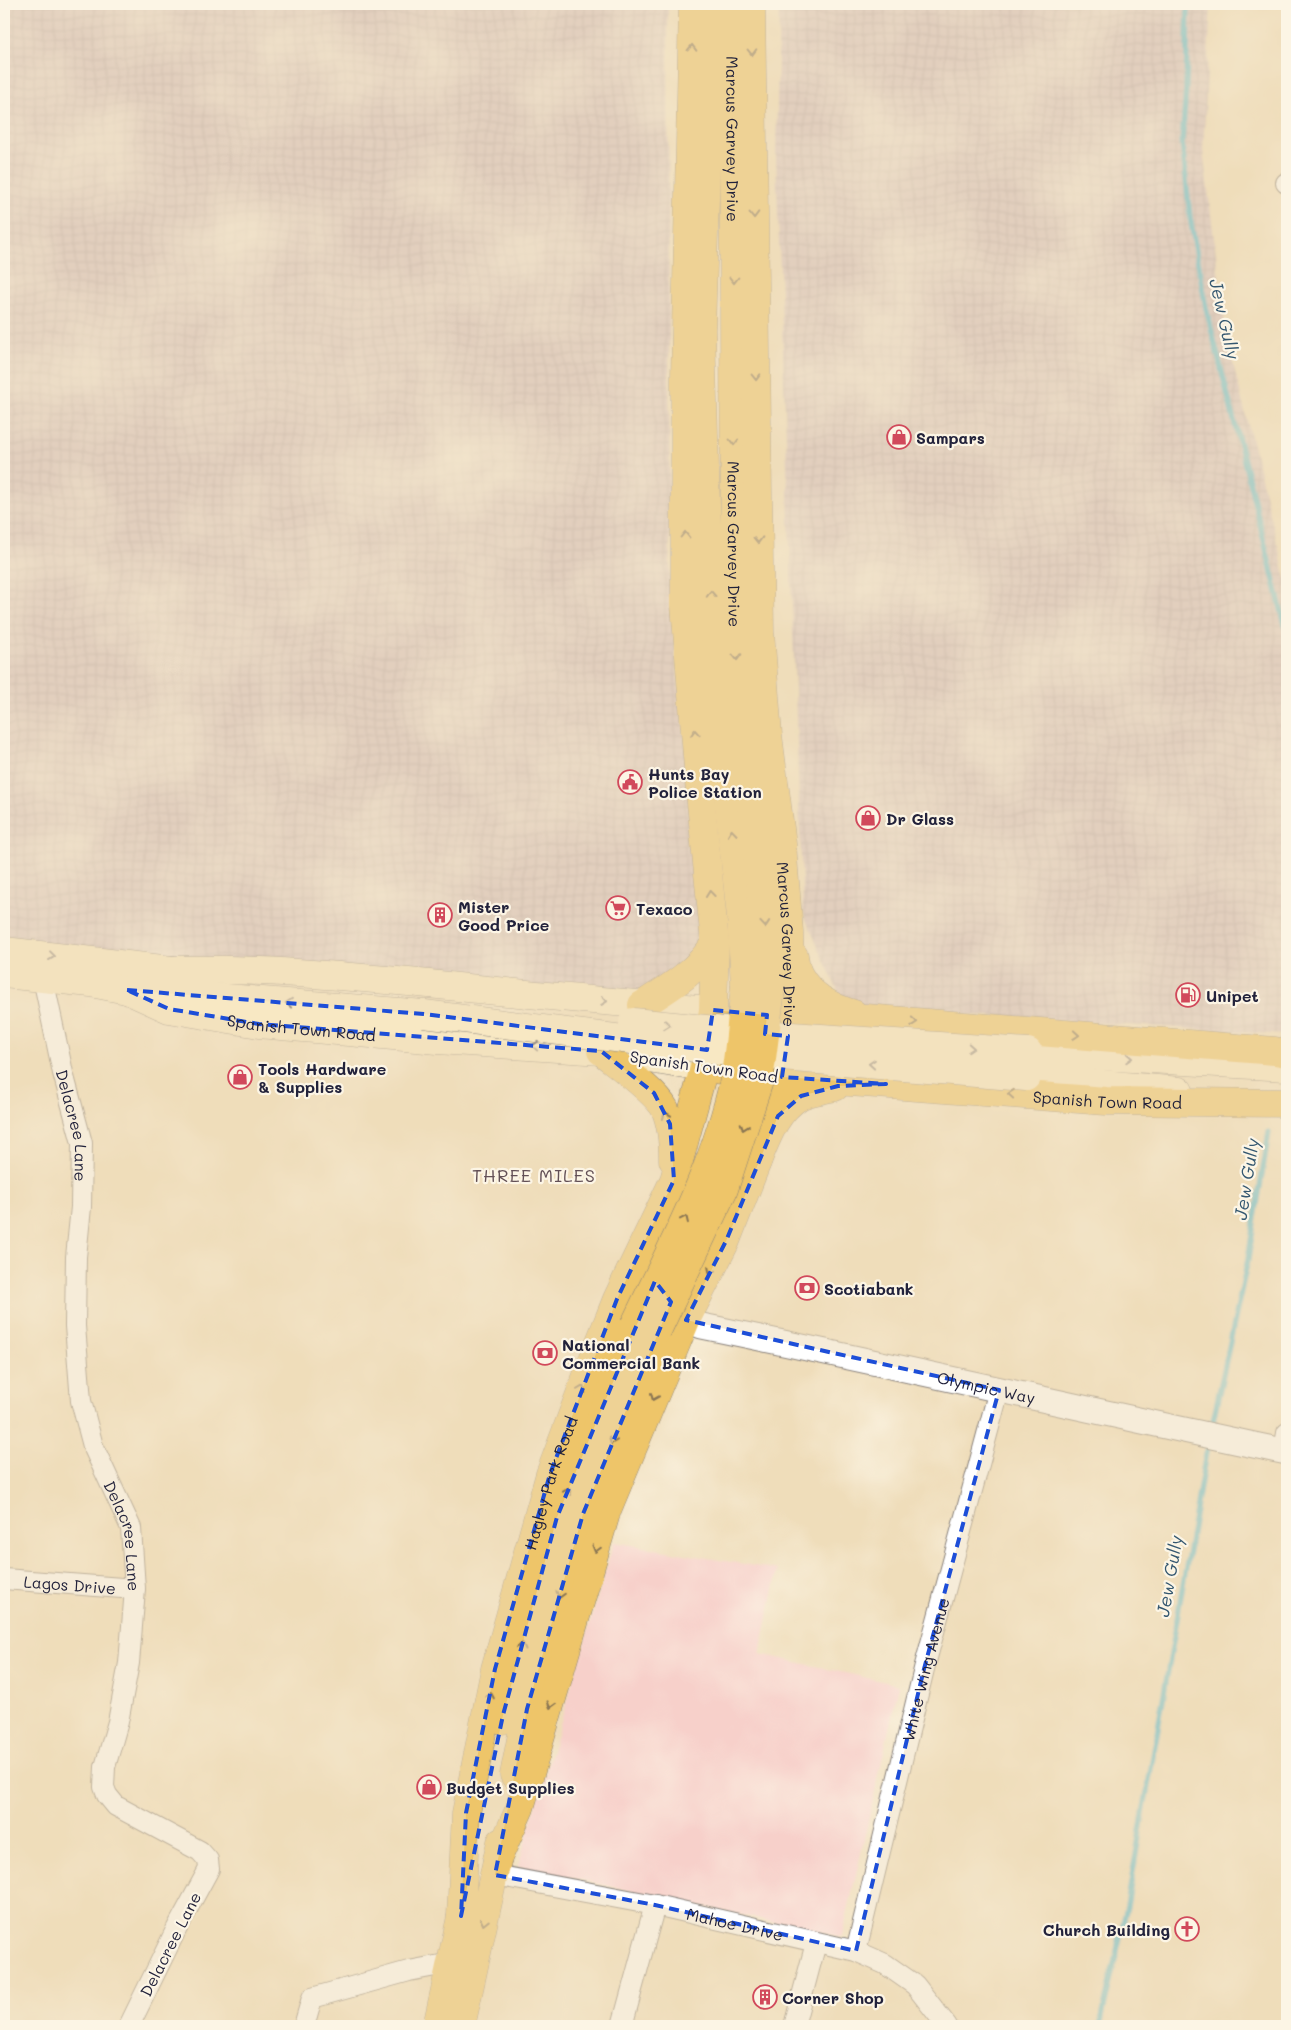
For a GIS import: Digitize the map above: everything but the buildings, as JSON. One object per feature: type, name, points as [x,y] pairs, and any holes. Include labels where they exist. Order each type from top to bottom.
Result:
[{"type":"main road","points":[[693,4],[685,377],[686,605],[700,794],[715,943],[713,1010],[704,1068]]},
{"type":"main road","name":"Marcus Garvey Drive","points":[[711,4],[701,330],[706,505],[726,681],[745,986],[758,1079]]},
{"type":"main road","name":"Marcus Garvey Drive","points":[[726,681],[735,586],[732,4]]},
{"type":"main road","name":"Marcus Garvey Drive","points":[[752,4],[760,632],[768,735],[782,844],[789,932],[791,1017],[758,1079]]},
{"type":"main road","points":[[789,932],[798,974],[805,984],[836,1009],[866,1018]]},
{"type":"main road","points":[[642,1005],[692,970],[706,957],[715,943]]},
{"type":"main road","name":"Spanish Town Road","points":[[4,951],[172,970],[426,1008]]},
{"type":"main road","name":"Spanish Town Road","points":[[172,970],[227,969],[336,975],[642,1005],[791,1017],[866,1018],[1287,1053]]},
{"type":"main road","name":"Spanish Town Road","points":[[4,974],[127,990],[426,1008],[747,1033],[1027,1064],[1287,1102]]},
{"type":"main road","name":"Spanish Town Road","points":[[127,990],[169,1008],[259,1024],[438,1040],[601,1051],[758,1079],[886,1084],[1106,1101],[1287,1102]]},
{"type":"main road","points":[[601,1051],[654,1093],[664,1108],[670,1124],[673,1144],[674,1180],[656,1256],[659,1286],[686,1320]]},
{"type":"main road","name":"Spanish Town Road","points":[[1027,1064],[1287,1067]]},
{"type":"main road","name":"Hagley Park Road","points":[[462,1916],[466,1813],[494,1669],[550,1474],[607,1324],[674,1180],[704,1068]]},
{"type":"main road","name":"Hagley Park Road","points":[[496,1867],[520,1808],[607,1510],[686,1320],[726,1241],[758,1162],[758,1079]]},
{"type":"main road","name":"Hagley Park Road","points":[[461,2026],[496,1867],[527,1709],[583,1514],[645,1329],[688,1214],[712,1155],[758,1079]]},
{"type":"main road","points":[[758,1162],[769,1131],[778,1116],[801,1096],[838,1086],[886,1084]]},
{"type":"main road","name":"Hagley Park Road","points":[[437,2026],[462,1916],[503,1715],[557,1517],[645,1329]]},
{"type":"street","name":"Delacree Lane","points":[[43,978],[63,1073],[82,1143],[75,1326],[81,1401],[93,1446],[131,1528],[135,1589],[129,1663],[118,1722],[105,1768],[104,1787],[107,1795],[116,1806],[186,1842],[205,1855],[209,1864],[209,1869],[177,1928],[129,2026]]},
{"type":"street","name":"Olympic Way","points":[[686,1320],[702,1326],[889,1364],[999,1390],[1225,1438],[1286,1445]]},
{"type":"street","name":"White Wing Avenue","points":[[856,1951],[924,1669],[999,1390]]},
{"type":"street","name":"Lagos Drive","points":[[4,1579],[135,1589]]},
{"type":"street","name":"Mahoe Drive","points":[[496,1867],[856,1951],[886,1964],[915,1985],[947,2026]]},
{"type":"street","points":[[622,2026],[654,1905]]},
{"type":"street","points":[[794,2026],[816,1943]]},
{"type":"street","points":[[304,2026],[312,1998],[409,1971],[451,1963]]},
{"type":"highlighted area","points":[[127,990],[424,1014],[707,1050],[713,1010],[767,1015],[765,1034],[788,1036],[782,1077],[886,1084],[838,1086],[801,1096],[778,1116],[726,1241],[686,1320],[999,1390],[924,1669],[856,1951],[655,1905],[495,1875],[527,1709],[583,1514],[671,1302],[655,1281],[557,1517],[503,1715],[461,1916],[466,1813],[495,1669],[550,1474],[617,1299],[674,1180],[670,1124],[654,1093],[601,1051],[259,1024],[169,1009]]},
{"type":"shaded area","points":[[4,4],[668,4],[670,606],[708,942],[642,1005],[4,943]]},
{"type":"shaded area","points":[[779,4],[1211,4],[1203,150],[1226,335],[1287,583],[1287,1035],[845,1007],[803,913],[776,157]]},
{"type":"shaded area","points":[[614,1542],[778,1570],[760,1654],[899,1685],[842,1937],[518,1866]]},
{"type":"waterway","name":"Jew Gully","points":[[1188,4],[1186,89],[1182,142],[1190,217],[1206,308],[1287,633]]},
{"type":"waterway","name":"Jew Gully","points":[[1284,1034],[1287,1005]]},
{"type":"waterway","name":"Jew Gully","points":[[1211,1430],[1248,1259],[1269,1132]]},
{"type":"waterway","name":"Jew Gully","points":[[1100,2026],[1127,1906],[1208,1441]]},
{"type":"place","name":"Sampars","points":[[899,437]]},
{"type":"place","name":"Hunts Bay Police Station","points":[[630,782]]},
{"type":"place","name":"Dr Glass","points":[[868,818]]},
{"type":"place","name":"Texaco","points":[[618,908]]},
{"type":"place","name":"Mister Good Price","points":[[440,915]]},
{"type":"place","name":"Unipet","points":[[1188,995]]},
{"type":"place","name":"Tools Hardware & Supplies","points":[[240,1077]]},
{"type":"place","name":"Scotiabank","points":[[807,1288]]},
{"type":"place","name":"National Commercial Bank","points":[[545,1353]]},
{"type":"place","name":"Budget Supplies","points":[[429,1787]]},
{"type":"place","name":"Church Building","points":[[1187,1929]]},
{"type":"place","name":"Corner Shop","points":[[765,1997]]},
{"type":"district","name":"THREE MILES","points":[[534,1175]]}]
